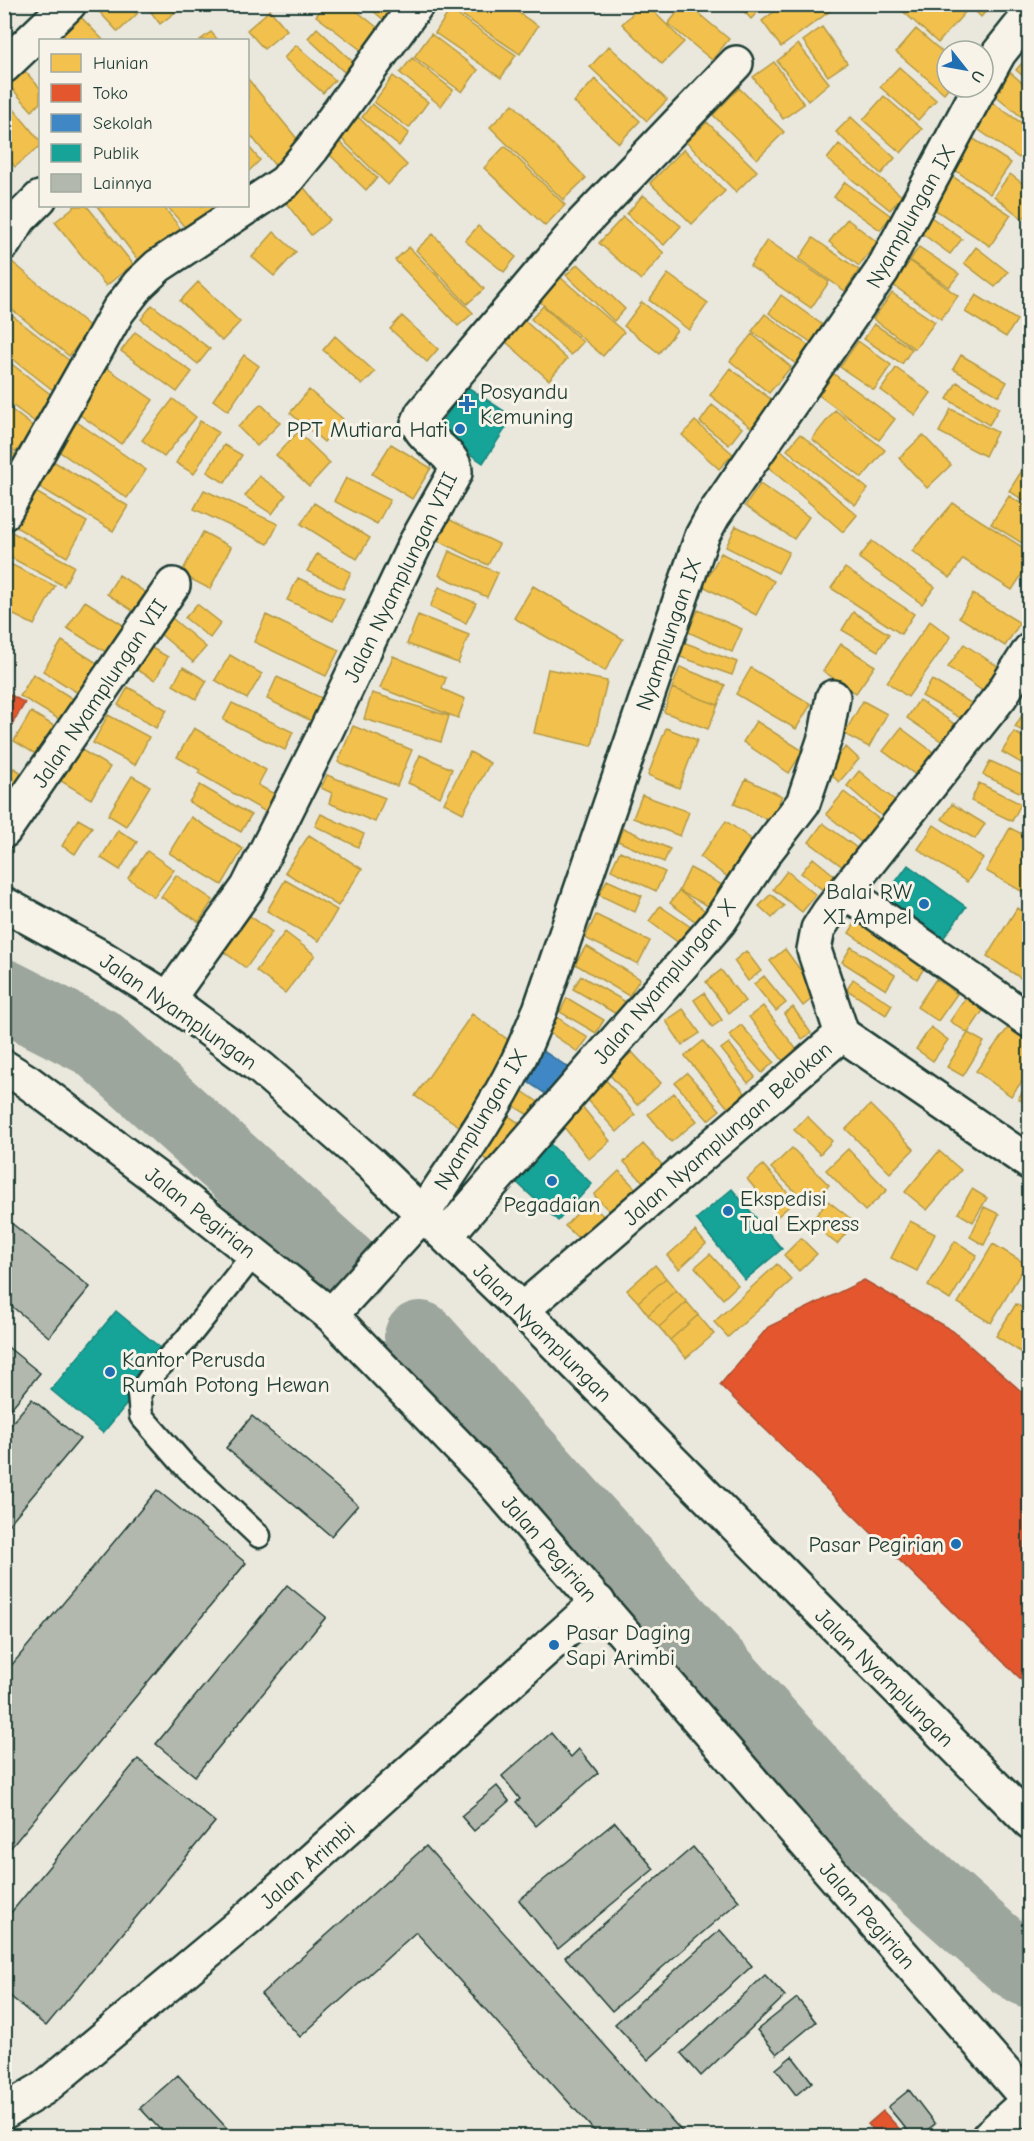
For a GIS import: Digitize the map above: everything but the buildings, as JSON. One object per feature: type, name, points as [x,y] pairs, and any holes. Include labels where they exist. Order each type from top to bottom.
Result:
[{"type":"main road","points":[[4,66],[69,4]]},
{"type":"main road","points":[[249,206],[285,182],[312,149],[417,4]]},
{"type":"main road","points":[[995,60],[1029,14]]},
{"type":"main road","name":"Jalan Nyamplungan VIII","points":[[168,999],[248,887],[415,544],[455,473],[456,466],[452,460],[421,432],[418,424],[422,414],[583,223],[736,63]]},
{"type":"main road","name":"Nyamplungan IX","points":[[434,1225],[501,1091],[517,1064],[532,1028],[702,536],[713,516],[882,271],[974,99]]},
{"type":"main road","points":[[4,243],[20,218],[39,199]]},
{"type":"main road","points":[[4,513],[118,311],[132,293],[158,266],[247,207]]},
{"type":"main road","name":"Jalan Nyamplungan VII","points":[[4,831],[173,585]]},
{"type":"main road","points":[[842,1034],[814,950],[818,929],[829,912],[1000,697],[1029,650]]},
{"type":"main road","name":"Jalan Nyamplungan X","points":[[434,1225],[719,922],[766,851],[803,803],[826,735],[833,697]]},
{"type":"main road","points":[[846,892],[1029,1021]]},
{"type":"main road","name":"Jalan Nyamplungan","points":[[4,904],[99,956],[168,999],[261,1068],[371,1164],[522,1310],[1029,1822]]},
{"type":"main road","name":"Jalan Nyamplungan Belokan","points":[[522,1310],[842,1034],[1029,1163]]},
{"type":"main road","name":"Jalan Pegirian","points":[[4,1067],[28,1082],[168,1186],[331,1315],[492,1480],[1029,2100]]},
{"type":"main road","points":[[331,1315],[434,1225]]},
{"type":"main road","name":"Jalan Arimbi","points":[[4,2112],[44,2088],[248,1918],[598,1602]]},
{"type":"main road","points":[[989,2136],[1029,2100]]},
{"type":"lane","points":[[255,1254],[185,1341],[154,1371],[139,1394],[141,1416],[184,1466],[259,1536]]},
{"type":"waterway","points":[[4,995],[98,1043],[350,1271]]},
{"type":"waterway","points":[[420,1337],[850,1817],[1015,1963],[1030,1972]]},
{"type":"place","name":"Posyandu Kemuning","points":[[467,404]]},
{"type":"place","name":"PPT Mutiara Hati","points":[[460,429]]},
{"type":"place","name":"Balai RW XI Ampel","points":[[924,904]]},
{"type":"place","name":"Pegadaian","points":[[552,1181]]},
{"type":"place","name":"Ekspedisi Tual Express","points":[[728,1211]]},
{"type":"place","name":"Kantor Perusda Rumah Potong Hewan","points":[[110,1372]]},
{"type":"place","name":"Pasar Pegirian","points":[[956,1544]]},
{"type":"place","name":"Pasar Daging Sapi Arimbi","points":[[554,1645]]}]
